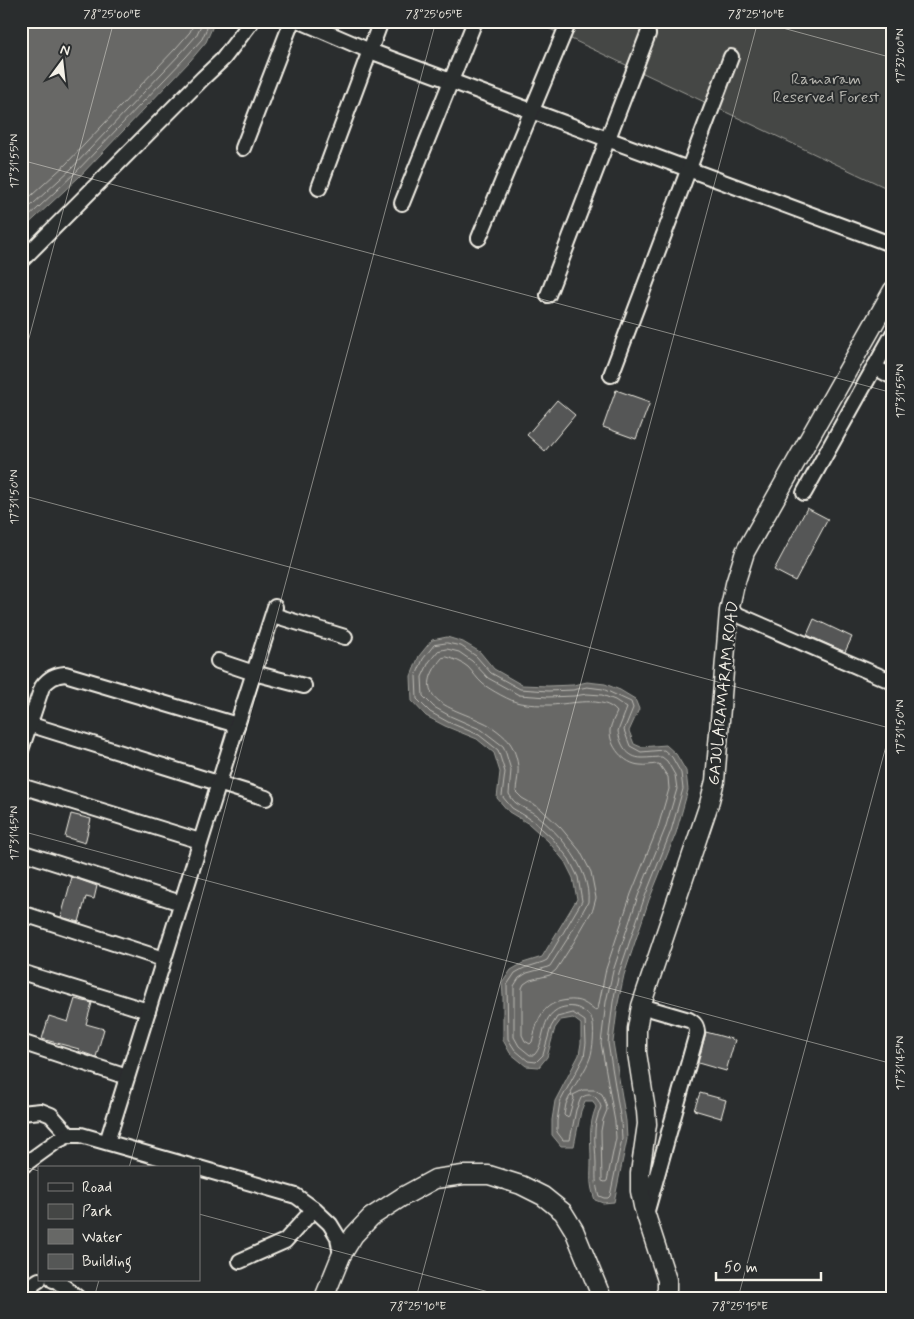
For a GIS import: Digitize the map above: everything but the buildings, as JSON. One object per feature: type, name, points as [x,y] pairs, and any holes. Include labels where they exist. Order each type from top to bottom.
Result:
[{"type":"main road","name":"GAJULARAMARAM ROAD","points":[[664,1298],[667,1290],[667,1280],[640,1191],[640,1172],[647,1124],[637,1053],[637,1029],[641,1006],[715,781],[729,611],[734,584],[745,552],[893,290]]},
{"type":"main road","points":[[324,1298],[341,1256],[354,1235],[371,1217],[402,1196],[435,1179],[463,1175],[489,1175],[521,1185],[543,1196],[563,1212],[574,1230],[602,1298]]},
{"type":"street","points":[[21,261],[223,59],[252,21]]},
{"type":"street","points":[[243,148],[292,21]]},
{"type":"street","points":[[300,21],[370,51],[893,245]]},
{"type":"street","points":[[318,188],[381,21]]},
{"type":"street","points":[[402,203],[475,21]]},
{"type":"street","points":[[479,238],[569,21]]},
{"type":"street","points":[[548,295],[648,34]]},
{"type":"street","points":[[611,375],[731,56]]},
{"type":"street","points":[[804,493],[882,359],[893,334]]},
{"type":"street","points":[[860,348],[882,359],[893,377]]},
{"type":"street","points":[[106,1142],[274,611],[344,637]]},
{"type":"street","points":[[729,611],[893,682]]},
{"type":"street","points":[[218,661],[304,686]]},
{"type":"street","points":[[21,750],[25,723],[42,687],[55,675],[65,674],[237,725]]},
{"type":"street","points":[[25,723],[266,798]]},
{"type":"street","points":[[21,786],[200,841]]},
{"type":"street","points":[[21,852],[181,903]]},
{"type":"street","points":[[21,913],[163,960]]},
{"type":"street","points":[[21,972],[148,1011]]},
{"type":"street","points":[[641,1006],[689,1020],[694,1022],[697,1027],[697,1033],[646,1214]]},
{"type":"street","points":[[21,1042],[127,1077]]},
{"type":"street","points":[[21,1113],[41,1111],[51,1115],[69,1135]]},
{"type":"street","points":[[21,1167],[43,1150],[69,1135],[81,1135],[191,1166]]},
{"type":"street","points":[[200,1169],[296,1196],[330,1224],[338,1237],[341,1256]]},
{"type":"street","points":[[240,1261],[285,1242],[314,1209]]},
{"type":"street","points":[[27,1298],[33,1284],[38,1281]]},
{"type":"street","points":[[58,1282],[78,1298]]},
{"type":"green space","name":"Ramaram Reserved Forest","points":[[533,21],[893,21],[893,191]]},
{"type":"water","points":[[21,21],[215,21],[206,42],[190,61],[79,177],[21,231]]},
{"type":"water","points":[[447,637],[463,642],[480,652],[494,669],[522,685],[573,685],[587,682],[605,684],[620,690],[635,699],[639,709],[629,731],[634,744],[641,747],[666,745],[676,754],[686,771],[688,790],[676,833],[649,900],[624,975],[618,1003],[613,1042],[626,1121],[627,1139],[614,1202],[603,1203],[595,1200],[592,1189],[590,1134],[596,1107],[593,1101],[585,1101],[581,1111],[574,1146],[561,1146],[552,1135],[555,1101],[579,1055],[581,1024],[573,1018],[561,1020],[555,1028],[547,1057],[539,1067],[526,1066],[510,1053],[503,1040],[502,983],[511,970],[523,963],[542,957],[577,899],[573,878],[565,862],[548,841],[529,824],[509,812],[497,798],[500,772],[494,753],[477,739],[426,716],[412,701],[411,676],[419,656],[432,640]]}]
